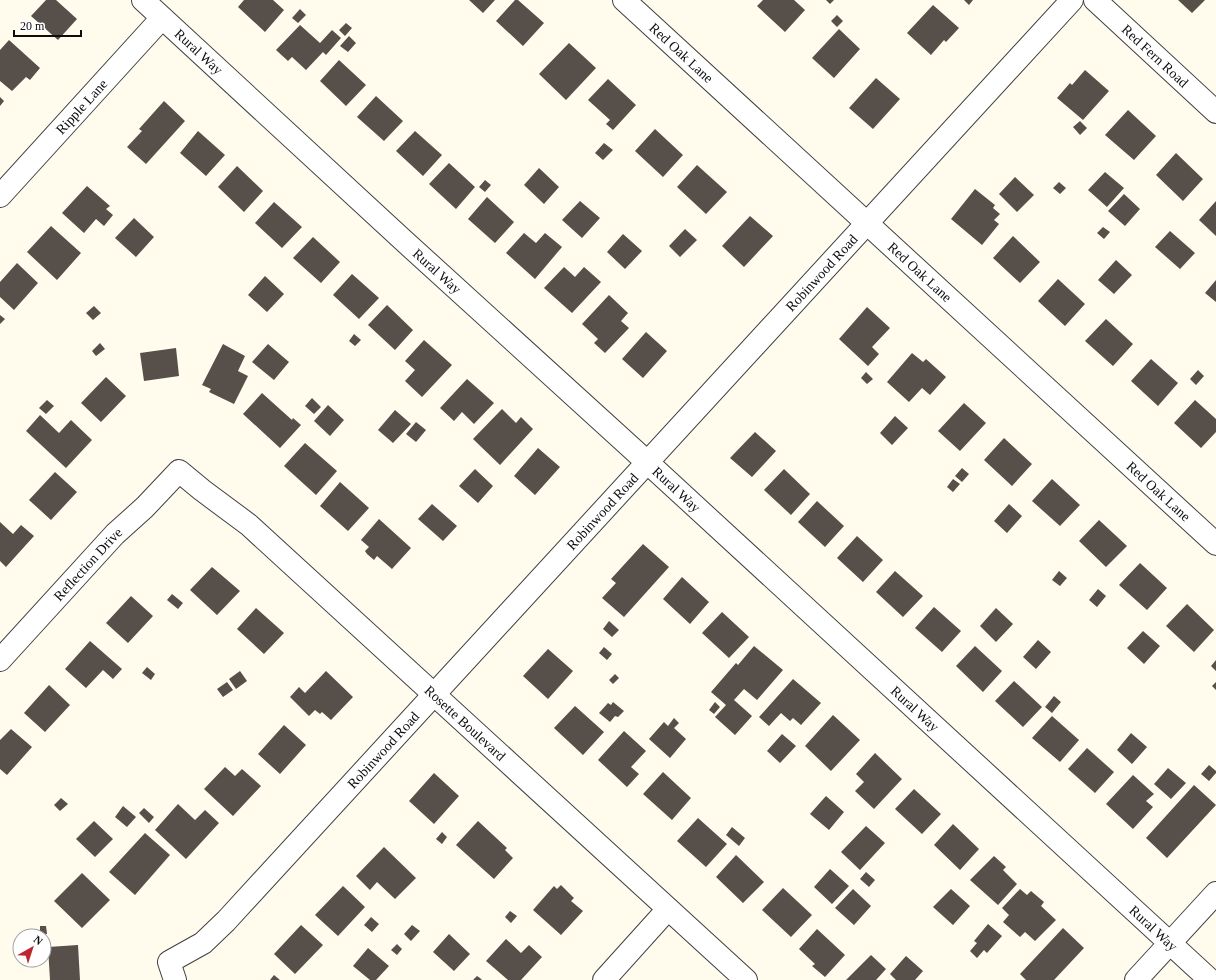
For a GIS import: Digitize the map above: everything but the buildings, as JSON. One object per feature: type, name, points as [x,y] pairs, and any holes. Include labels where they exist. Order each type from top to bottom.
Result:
[{"type":"street","name":"Rural Way","points":[[143,0],[1210,980]]},
{"type":"street","name":"Red Oak Lane","points":[[624,0],[1216,544]]},
{"type":"street","name":"Robinwood Road","points":[[175,980],[169,962],[203,942],[226,921],[1072,0]]},
{"type":"street","name":"Red Fern Road","points":[[1095,0],[1216,112]]},
{"type":"street","name":"Ripple Lane","points":[[0,196],[162,18]]},
{"type":"street","name":"Rosette Boulevard","points":[[179,471],[249,525],[746,980]]},
{"type":"street","name":"Reflection Drive","points":[[0,660],[115,534],[145,507],[179,471]]},
{"type":"street","points":[[1136,980],[1216,893]]},
{"type":"street","points":[[604,980],[668,909]]}]
